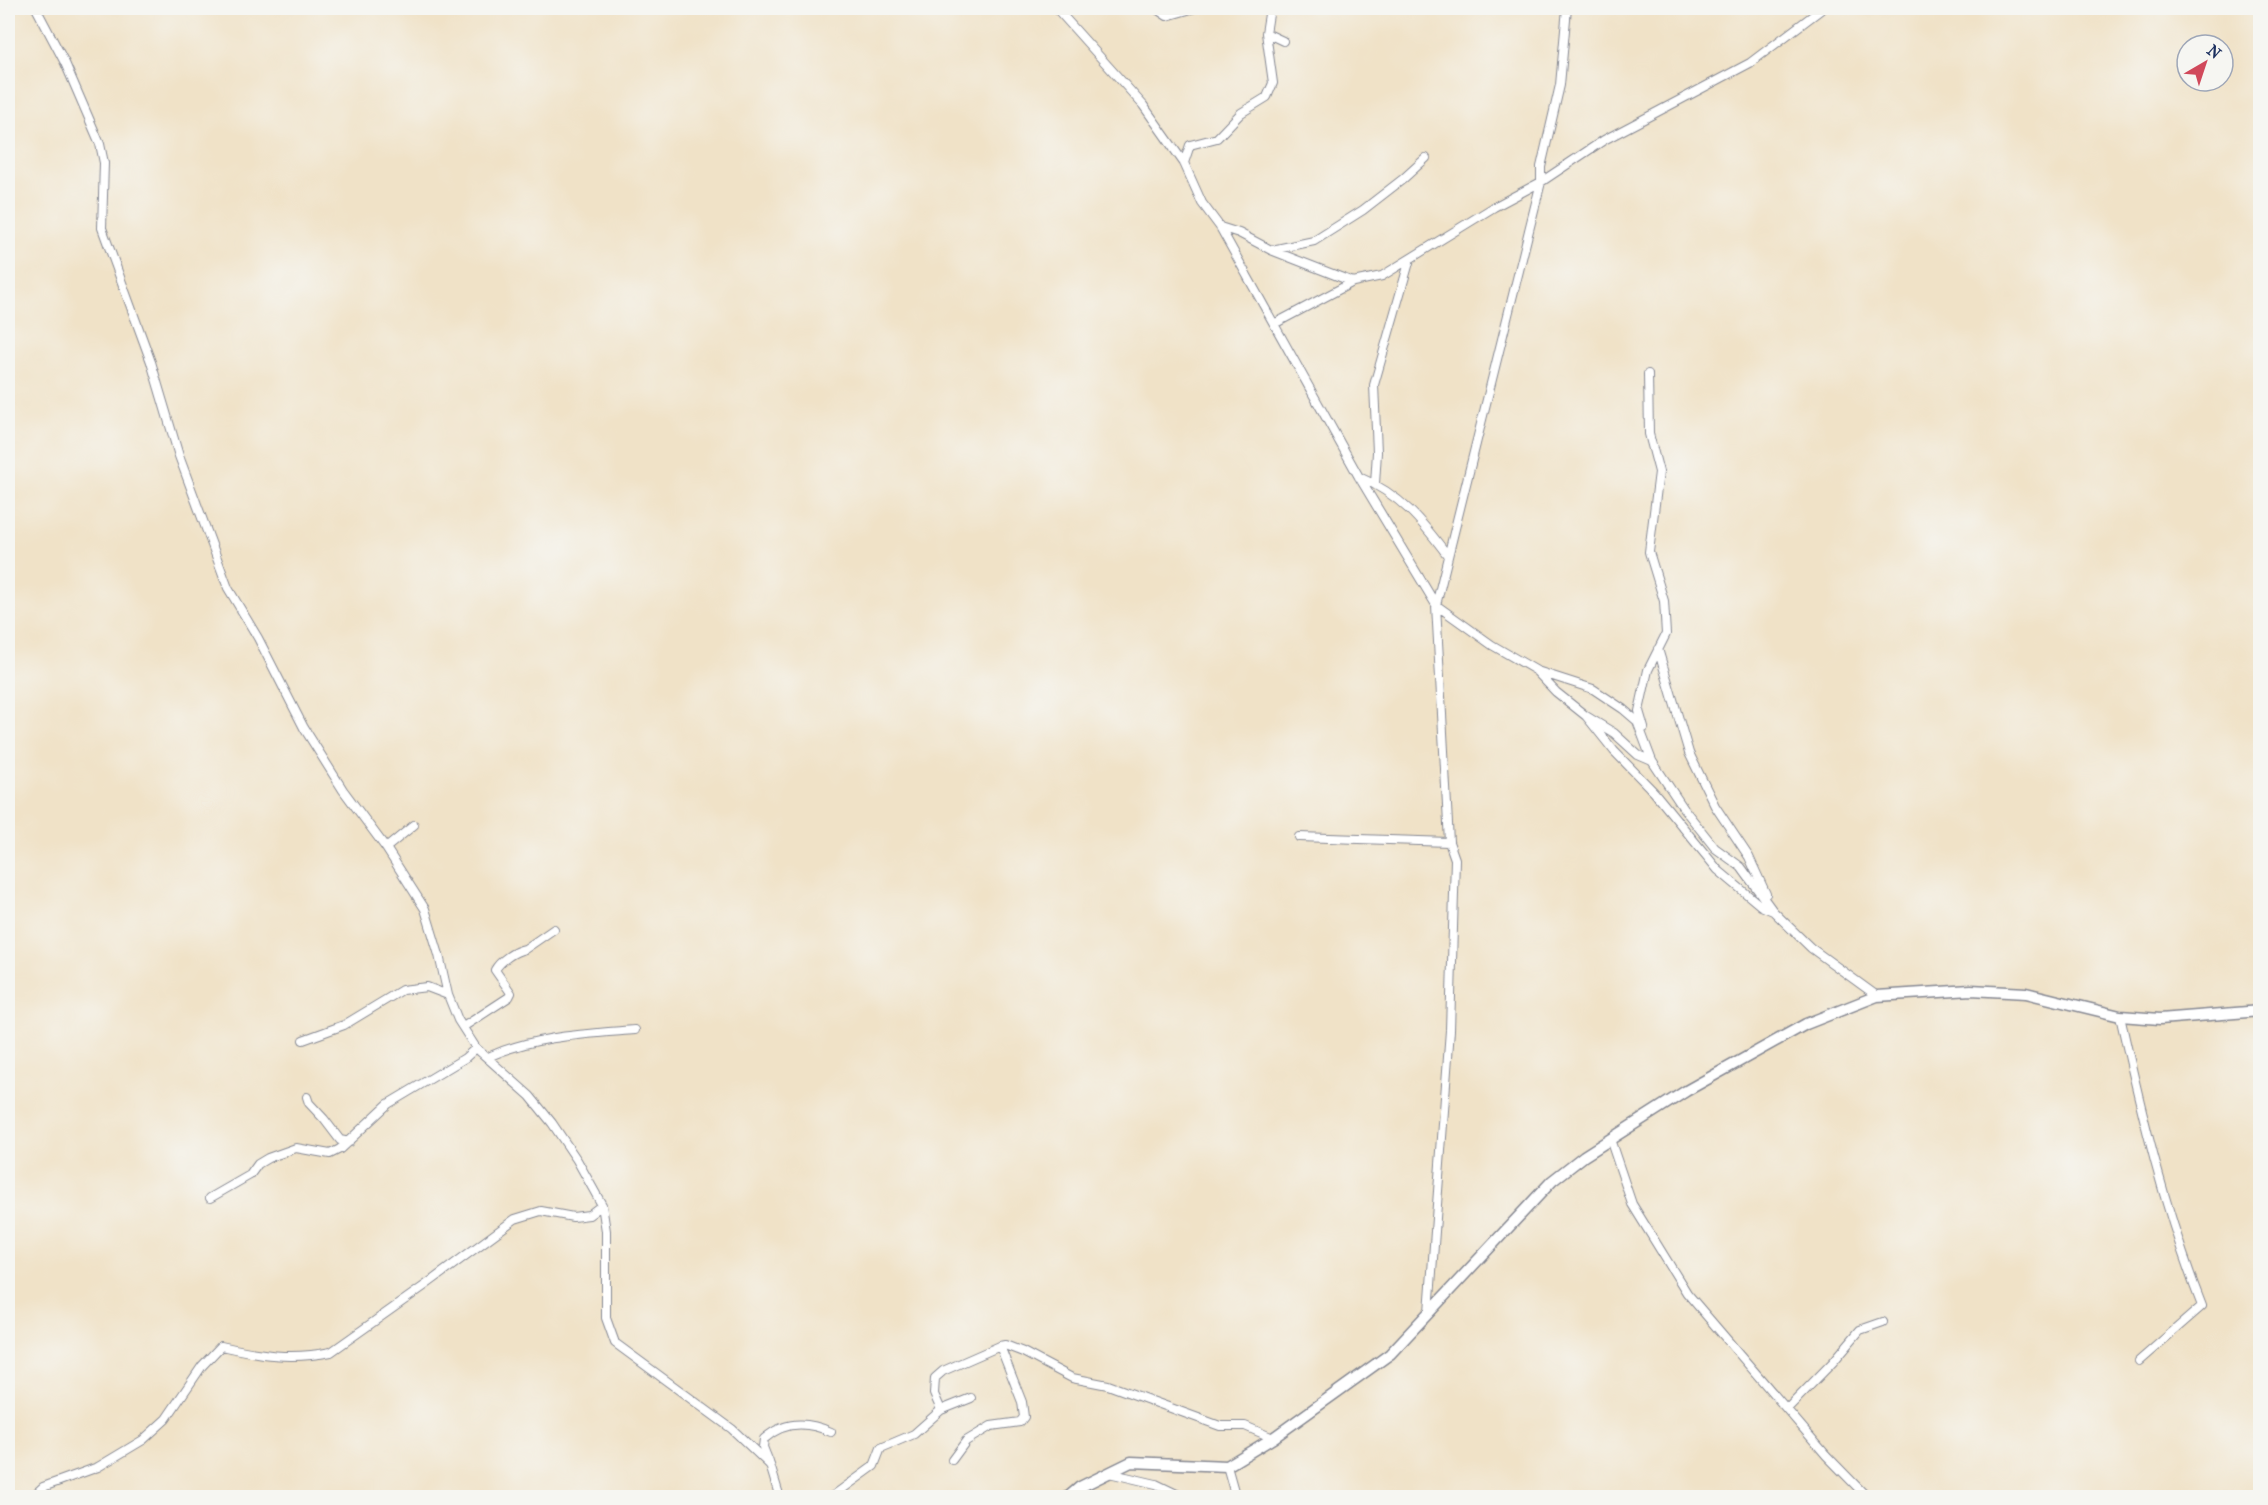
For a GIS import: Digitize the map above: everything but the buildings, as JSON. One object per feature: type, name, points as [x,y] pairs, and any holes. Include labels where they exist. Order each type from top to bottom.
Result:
[{"type":"street","points":[[36,8],[65,63],[100,144],[104,163],[102,228],[151,362],[179,456],[228,588],[258,638],[304,728],[343,790],[386,848],[425,909],[440,955],[448,995],[463,1027],[476,1048],[488,1056],[530,1096],[552,1123],[577,1160],[602,1205],[606,1231],[606,1318],[615,1343],[732,1429],[770,1465]]},
{"type":"street","points":[[1056,8],[1143,105],[1184,163],[1202,202],[1220,227],[1359,477],[1436,605],[1492,645],[1537,671],[1593,689],[1623,709],[1636,721],[1652,761],[1684,809],[1715,848],[1741,867],[1773,911],[1811,948],[1877,996]]},
{"type":"street","points":[[1155,8],[1167,16],[1195,8]]},
{"type":"street","points":[[1184,163],[1190,145],[1217,138],[1241,113],[1267,97],[1273,84],[1266,33],[1269,8]]},
{"type":"street","points":[[1558,8],[1565,24]]},
{"type":"street","points":[[1429,1312],[1450,1030],[1455,859],[1449,842],[1436,605],[1541,182],[1541,167],[1560,85],[1567,8]]},
{"type":"street","points":[[1274,324],[1353,282],[1382,276],[1494,207],[1541,182],[1604,140],[1750,63],[1823,8]]},
{"type":"street","points":[[1266,33],[1283,41]]},
{"type":"street","points":[[1271,250],[1314,242],[1363,210],[1426,158]]},
{"type":"street","points":[[1220,227],[1239,232],[1271,250],[1353,282]]},
{"type":"street","points":[[1375,483],[1377,452],[1374,385],[1410,259]]},
{"type":"street","points":[[1648,374],[1650,434],[1659,472],[1649,552],[1664,601],[1666,634],[1648,670],[1639,711],[1652,761]]},
{"type":"street","points":[[1359,477],[1375,483],[1399,501],[1422,521],[1449,555]]},
{"type":"street","points":[[1658,649],[1689,753],[1715,806],[1749,857],[1773,911]]},
{"type":"street","points":[[1537,671],[1556,692],[1586,716],[1614,733],[1638,755],[1652,761]]},
{"type":"street","points":[[1586,716],[1614,752],[1654,792],[1718,870],[1761,906],[1773,911]]},
{"type":"street","points":[[386,848],[414,825]]},
{"type":"street","points":[[1299,837],[1449,842]]},
{"type":"street","points":[[463,1027],[509,997],[511,993],[495,970],[497,966],[554,929]]},
{"type":"street","points":[[303,1040],[344,1025],[402,990],[427,987],[448,995]]},
{"type":"street","points":[[1067,1497],[1080,1487],[1131,1462],[1227,1466],[1273,1438],[1390,1354],[1552,1181],[1584,1156],[1686,1091],[1806,1024],[1877,996],[1971,990],[2026,993],[2120,1016],[2160,1019],[2260,1011]]},
{"type":"street","points":[[2120,1016],[2144,1125],[2182,1256],[2202,1306],[2139,1361]]},
{"type":"street","points":[[488,1056],[504,1049],[536,1041],[635,1030]]},
{"type":"street","points":[[210,1198],[250,1175],[258,1164],[268,1158],[297,1148],[330,1154],[349,1142],[388,1104],[465,1058],[476,1048]]},
{"type":"street","points":[[307,1097],[309,1103],[340,1140],[349,1142]]},
{"type":"street","points":[[1610,1139],[1632,1204],[1687,1293],[1826,1455],[1868,1497]]},
{"type":"street","points":[[31,1497],[43,1487],[98,1467],[143,1440],[165,1419],[202,1366],[221,1346],[265,1356],[313,1355],[331,1352],[515,1219],[541,1211],[573,1216],[589,1215],[602,1205]]},
{"type":"street","points":[[1787,1409],[1833,1362],[1860,1329],[1883,1322]]},
{"type":"street","points":[[941,1410],[934,1394],[935,1378],[943,1371],[1005,1345],[1072,1377],[1108,1385],[1220,1426],[1245,1426],[1273,1438]]},
{"type":"street","points":[[952,1460],[966,1441],[991,1426],[1020,1422],[1024,1417],[1022,1402],[1000,1347]]},
{"type":"street","points":[[830,1497],[874,1466],[881,1449],[914,1434],[941,1410],[971,1398]]},
{"type":"street","points":[[780,1497],[763,1447],[764,1439],[771,1433],[792,1424],[810,1425],[831,1432]]},
{"type":"street","points":[[1227,1466],[1236,1497]]},
{"type":"street","points":[[1109,1473],[1156,1484],[1185,1497]]}]
